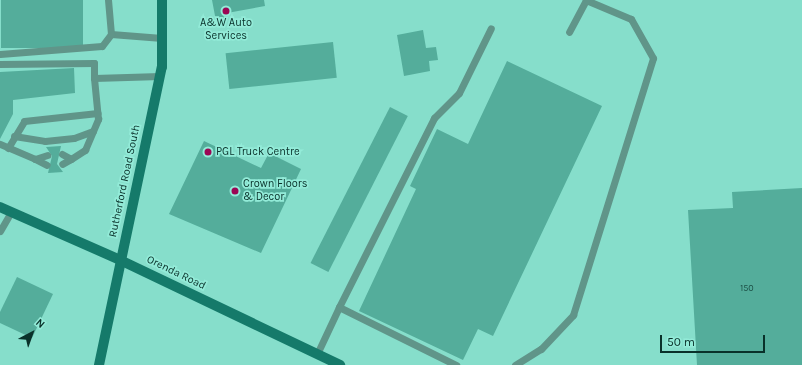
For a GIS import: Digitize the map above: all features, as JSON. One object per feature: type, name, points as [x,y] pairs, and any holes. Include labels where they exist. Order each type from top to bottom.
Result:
[{"type":"street","name":"Rutherford Road South","points":[[99,365],[160,76],[162,0]]},
{"type":"street","name":"Orenda Road","points":[[0,207],[120,260],[340,365]]},
{"type":"lane","points":[[0,54],[102,46],[111,34],[108,0]]},
{"type":"lane","points":[[515,365],[541,349],[573,315],[653,58],[631,19],[586,0],[568,32]]},
{"type":"lane","points":[[317,354],[434,118],[459,93],[491,28]]},
{"type":"lane","points":[[111,34],[162,38]]},
{"type":"lane","points":[[0,64],[94,63],[98,113],[93,130],[85,150],[62,164]]},
{"type":"lane","points":[[94,78],[160,76]]},
{"type":"lane","points":[[8,148],[24,121],[98,113]]},
{"type":"lane","points":[[14,136],[45,141],[74,138],[93,130]]},
{"type":"lane","points":[[0,144],[47,165]]},
{"type":"lane","points":[[62,154],[71,159]]},
{"type":"lane","points":[[35,159],[47,155]]},
{"type":"lane","points":[[0,231],[11,212]]},
{"type":"lane","points":[[339,307],[456,365]]},
{"type":"building","points":[[1,0],[83,0],[83,48],[1,48]]},
{"type":"building","name":"A&W Auto Services","points":[[212,0],[264,0],[265,6],[227,13],[228,18],[216,21]]},
{"type":"building","points":[[423,30],[426,48],[436,47],[438,60],[429,61],[430,71],[404,76],[397,35]]},
{"type":"building","points":[[333,42],[337,78],[229,89],[226,53]]},
{"type":"building","points":[[507,61],[602,106],[493,336],[478,329],[463,360],[359,311],[416,189],[410,186],[437,129],[468,144]]},
{"type":"building","points":[[74,68],[75,93],[13,100],[13,114],[0,139],[0,72]]},
{"type":"building","points":[[390,107],[408,116],[328,272],[311,263]]},
{"type":"building","name":"Crown Floors & Decor","points":[[204,141],[261,168],[269,153],[301,169],[261,253],[169,214]]},
{"type":"building","points":[[61,146],[57,164],[63,172],[48,173],[52,156],[46,147]]},
{"type":"building","points":[[802,188],[802,365],[697,365],[688,210],[733,208],[732,192]]},
{"type":"building","points":[[17,277],[53,294],[32,338],[0,323],[0,312]]},
{"type":"place","name":"A&W Auto Services","points":[[226,11]]},
{"type":"place","name":"PGL Truck Centre","points":[[208,152]]},
{"type":"place","name":"Crown Floors & Decor","points":[[235,191]]}]
